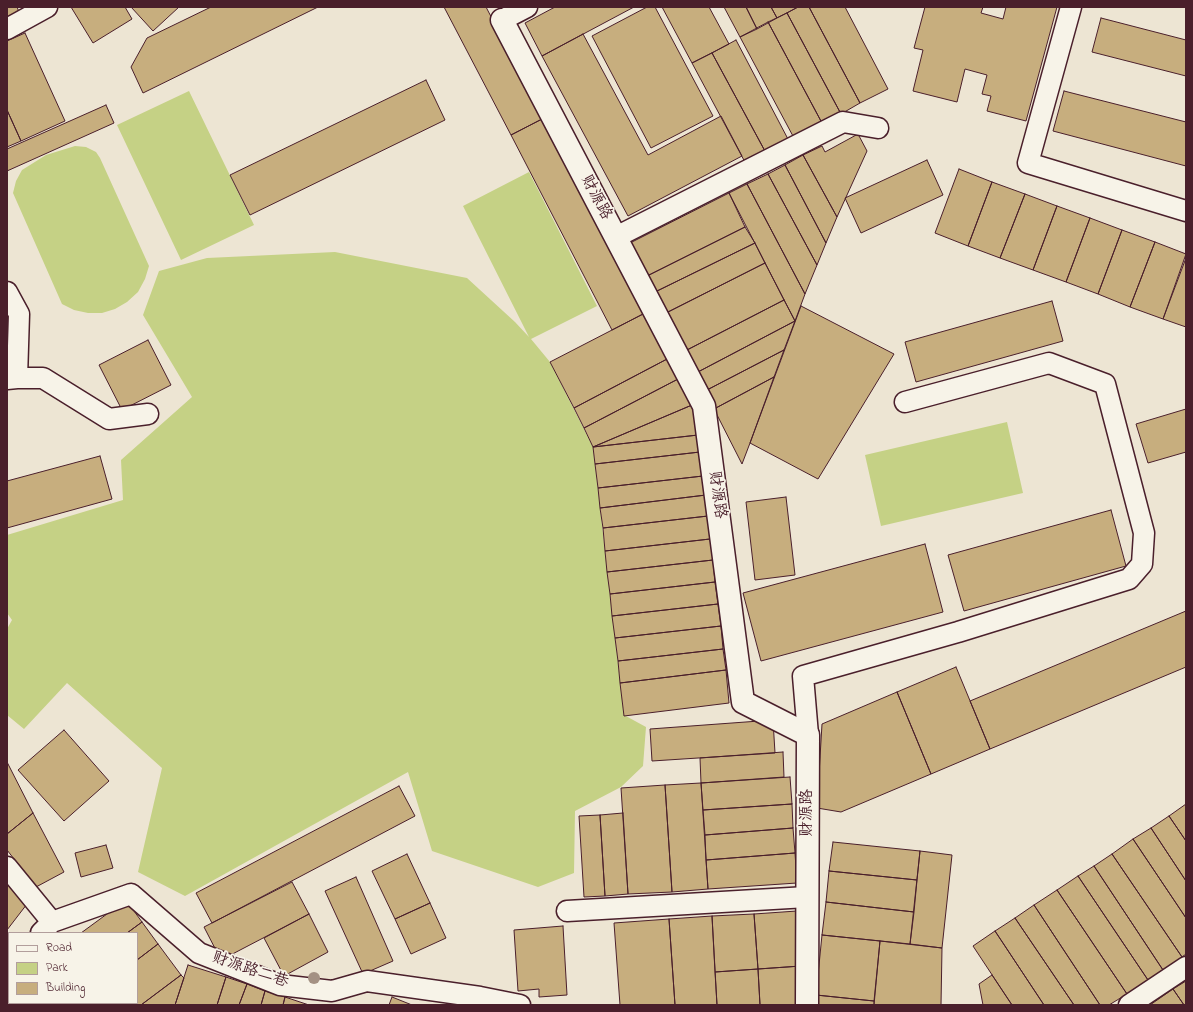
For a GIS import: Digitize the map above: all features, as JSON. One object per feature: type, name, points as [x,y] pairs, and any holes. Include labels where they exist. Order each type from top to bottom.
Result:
[{"type":"street","name":"财源路","points":[[502,20],[704,406],[744,702],[808,735],[807,1005]]},
{"type":"lane","points":[[7,29],[47,7]]},
{"type":"lane","name":"财源路","points":[[502,20],[527,7]]},
{"type":"lane","points":[[1072,7],[1028,163],[1186,211]]},
{"type":"lane","points":[[616,237],[843,122],[878,128]]},
{"type":"lane","points":[[7,292],[19,314],[12,378],[44,378],[109,419],[148,414]]},
{"type":"lane","points":[[808,735],[803,676],[958,632],[1129,579],[1142,564],[1144,533],[1105,384],[1049,363],[905,402]]},
{"type":"lane","points":[[7,867],[46,927]]},
{"type":"lane","name":"财源路二巷","points":[[46,927],[131,894],[199,953],[280,985],[332,991],[367,981],[480,997],[520,1005]]},
{"type":"lane","points":[[567,911],[807,897]]},
{"type":"lane","points":[[1129,1005],[1186,967]]},
{"type":"green space","points":[[189,91],[254,225],[181,260],[117,125]]},
{"type":"green space","points":[[75,146],[86,147],[96,152],[100,158],[149,266],[145,279],[138,292],[127,302],[115,309],[102,313],[88,313],[74,310],[62,304],[13,193],[16,181],[22,170],[46,155]]},
{"type":"green space","points":[[529,172],[597,306],[531,339],[550,362],[593,447],[624,715],[646,727],[643,766],[621,787],[575,811],[574,873],[538,887],[432,851],[408,772],[185,896],[138,872],[162,768],[67,683],[24,729],[7,715],[7,629],[12,620],[7,613],[7,535],[123,500],[121,460],[192,397],[143,315],[159,271],[207,258],[335,252],[467,278],[515,322],[529,337],[463,206]]},
{"type":"green space","points":[[1007,422],[1023,493],[881,526],[865,455]]},
{"type":"building","points":[[7,7],[17,7],[21,17],[7,23]]},
{"type":"building","points":[[71,7],[125,7],[132,19],[93,43]]},
{"type":"building","points":[[131,7],[179,7],[153,31]]},
{"type":"building","points":[[211,7],[318,7],[143,93],[131,67],[147,38]]},
{"type":"building","points":[[444,7],[486,7],[544,118],[511,135]]},
{"type":"building","points":[[555,7],[634,7],[542,56],[525,23]]},
{"type":"building","points":[[647,7],[655,7],[713,116],[651,148],[592,36]]},
{"type":"building","points":[[662,7],[709,7],[729,44],[692,63]]},
{"type":"building","points":[[724,7],[746,7],[757,29],[740,37]]},
{"type":"building","points":[[746,7],[771,7],[777,18],[757,29]]},
{"type":"building","points":[[771,7],[798,7],[777,18]]},
{"type":"building","points":[[798,7],[809,7],[860,103],[841,114],[787,13]]},
{"type":"building","points":[[809,7],[845,7],[888,89],[860,103]]},
{"type":"building","points":[[925,7],[983,7],[981,13],[1003,19],[1006,7],[1057,7],[1026,121],[987,111],[991,96],[982,94],[987,75],[965,69],[957,102],[913,91],[923,50],[914,48]]},
{"type":"building","points":[[787,13],[841,114],[822,123],[768,22]]},
{"type":"building","points":[[1101,18],[1186,40],[1186,76],[1092,52]]},
{"type":"building","points":[[768,22],[822,123],[794,138],[740,37]]},
{"type":"building","points":[[25,33],[65,121],[21,141],[7,110],[7,41]]},
{"type":"building","points":[[583,34],[648,155],[721,116],[742,156],[628,216],[542,56]]},
{"type":"building","points":[[736,40],[789,141],[766,153],[712,53]]},
{"type":"building","points":[[712,53],[766,153],[746,164],[692,63]]},
{"type":"building","points":[[426,80],[445,120],[250,215],[230,175]]},
{"type":"building","points":[[1064,91],[1186,122],[1186,166],[1053,131]]},
{"type":"building","points":[[106,105],[114,123],[7,171],[7,149]]},
{"type":"building","points":[[7,110],[21,141],[7,147]]},
{"type":"building","points":[[544,118],[645,313],[612,330],[511,135]]},
{"type":"building","points":[[858,134],[867,151],[837,217],[803,155],[822,146],[825,152]]},
{"type":"building","points":[[803,155],[837,217],[826,243],[785,165]]},
{"type":"building","points":[[927,160],[943,195],[861,233],[845,198]]},
{"type":"building","points":[[785,165],[826,243],[817,265],[768,174]]},
{"type":"building","points":[[959,169],[992,182],[968,246],[935,233]]},
{"type":"building","points":[[768,174],[817,265],[805,294],[747,184]]},
{"type":"building","points":[[992,182],[1025,194],[1000,258],[968,246]]},
{"type":"building","points":[[747,184],[805,294],[795,321],[729,193]]},
{"type":"building","points":[[729,193],[745,227],[647,276],[630,243]]},
{"type":"building","points":[[1025,194],[1057,206],[1033,270],[1000,258]]},
{"type":"building","points":[[1057,206],[1090,218],[1066,282],[1033,270]]},
{"type":"building","points":[[1090,218],[1122,230],[1098,294],[1066,282]]},
{"type":"building","points":[[745,227],[755,243],[655,292],[647,276]]},
{"type":"building","points":[[1122,230],[1155,242],[1130,307],[1098,294]]},
{"type":"building","points":[[1155,242],[1186,254],[1163,319],[1130,307]]},
{"type":"building","points":[[755,243],[765,263],[666,313],[655,292]]},
{"type":"building","points":[[1186,258],[1186,327],[1163,319]]},
{"type":"building","points":[[765,263],[784,300],[685,351],[666,313]]},
{"type":"building","points":[[784,300],[795,321],[696,373],[685,351]]},
{"type":"building","points":[[1052,301],[1063,341],[916,382],[905,342]]},
{"type":"building","points":[[801,306],[894,354],[818,479],[750,443]]},
{"type":"building","points":[[645,313],[669,358],[574,408],[550,362]]},
{"type":"building","points":[[795,321],[784,350],[705,391],[696,373]]},
{"type":"building","points":[[148,340],[171,385],[122,410],[99,365]]},
{"type":"building","points":[[784,350],[774,377],[714,409],[705,391]]},
{"type":"building","points":[[669,358],[680,378],[584,428],[574,408]]},
{"type":"building","points":[[774,377],[750,443],[742,464],[714,409]]},
{"type":"building","points":[[680,378],[692,405],[593,447],[584,428]]},
{"type":"building","points":[[692,405],[698,435],[593,447]]},
{"type":"building","points":[[1186,409],[1186,452],[1148,463],[1136,424]]},
{"type":"building","points":[[698,435],[700,452],[595,464],[593,447]]},
{"type":"building","points":[[700,452],[703,476],[598,488],[595,464]]},
{"type":"building","points":[[100,456],[112,499],[7,528],[7,481]]},
{"type":"building","points":[[703,476],[706,495],[600,508],[598,488]]},
{"type":"building","points":[[706,495],[708,516],[603,528],[600,508]]},
{"type":"building","points":[[786,497],[795,575],[755,580],[746,502]]},
{"type":"building","points":[[1111,510],[1126,566],[964,611],[948,555]]},
{"type":"building","points":[[708,516],[710,539],[605,551],[603,528]]},
{"type":"building","points":[[710,539],[713,560],[607,572],[605,551]]},
{"type":"building","points":[[925,544],[943,612],[761,661],[743,593]]},
{"type":"building","points":[[713,560],[715,582],[610,594],[607,572]]},
{"type":"building","points":[[715,582],[718,604],[612,616],[610,594]]},
{"type":"building","points":[[718,604],[721,626],[615,638],[612,616]]},
{"type":"building","points":[[1186,611],[1186,667],[990,749],[970,701]]},
{"type":"building","points":[[721,626],[723,649],[618,661],[615,638]]},
{"type":"building","points":[[723,649],[726,670],[620,683],[618,661]]},
{"type":"building","points":[[956,667],[990,749],[931,774],[897,692]]},
{"type":"building","points":[[726,670],[729,703],[624,716],[620,683]]},
{"type":"building","points":[[897,692],[931,774],[841,812],[817,808],[822,724]]},
{"type":"building","points":[[773,720],[775,753],[652,761],[650,729]]},
{"type":"building","points":[[64,730],[109,781],[64,821],[18,770]]},
{"type":"building","points":[[783,752],[784,777],[701,783],[700,758]]},
{"type":"building","points":[[7,762],[33,813],[7,834]]},
{"type":"building","points":[[790,777],[792,804],[703,810],[701,783]]},
{"type":"building","points":[[701,783],[708,889],[672,892],[665,785]]},
{"type":"building","points":[[665,785],[672,892],[628,894],[621,788]]},
{"type":"building","points":[[399,786],[415,816],[212,923],[196,893]]},
{"type":"building","points":[[792,804],[793,828],[705,835],[703,810]]},
{"type":"building","points":[[1186,804],[1186,841],[1169,816]]},
{"type":"building","points":[[33,813],[64,872],[36,887],[7,850],[7,834]]},
{"type":"building","points":[[623,813],[628,894],[605,896],[600,815]]},
{"type":"building","points":[[600,815],[605,896],[584,897],[579,816]]},
{"type":"building","points":[[1169,816],[1186,841],[1186,881],[1151,828]]},
{"type":"building","points":[[793,828],[795,853],[706,860],[705,835]]},
{"type":"building","points":[[1151,828],[1186,881],[1186,918],[1133,839]]},
{"type":"building","points":[[1133,839],[1186,918],[1186,954],[1182,957],[1112,854]]},
{"type":"building","points":[[833,842],[920,851],[917,880],[829,871]]},
{"type":"building","points":[[106,845],[113,868],[81,877],[75,853]]},
{"type":"building","points":[[920,851],[952,855],[942,948],[910,944]]},
{"type":"building","points":[[795,853],[797,883],[708,889],[706,860]]},
{"type":"building","points":[[407,854],[430,903],[395,919],[372,871]]},
{"type":"building","points":[[1112,854],[1182,957],[1163,970],[1094,866]]},
{"type":"building","points":[[1094,866],[1163,970],[1148,980],[1078,876]]},
{"type":"building","points":[[829,871],[917,880],[914,912],[826,902]]},
{"type":"building","points":[[1078,876],[1148,980],[1127,994],[1057,890]]},
{"type":"building","points":[[356,877],[393,961],[363,974],[325,891]]},
{"type":"building","points":[[7,879],[27,904],[7,930]]},
{"type":"building","points":[[292,882],[309,914],[221,960],[204,927]]},
{"type":"building","points":[[1057,890],[1127,994],[1109,1005],[1100,1005],[1034,905]]},
{"type":"building","points":[[126,900],[142,922],[128,932],[82,932]]},
{"type":"building","points":[[826,902],[914,912],[910,944],[822,935]]},
{"type":"building","points":[[430,903],[446,938],[411,954],[395,919]]},
{"type":"building","points":[[1034,905],[1100,1005],[1074,1005],[1015,918]]},
{"type":"building","points":[[797,911],[801,966],[758,969],[754,914]]},
{"type":"building","points":[[309,914],[328,952],[284,976],[264,938]]},
{"type":"building","points":[[754,914],[758,969],[715,972],[712,916]]},
{"type":"building","points":[[712,916],[717,1005],[675,1005],[669,919]]},
{"type":"building","points":[[1015,918],[1074,1005],[1044,1005],[995,931]]},
{"type":"building","points":[[669,919],[675,1005],[620,1005],[614,923]]},
{"type":"building","points":[[142,922],[158,944],[138,959],[138,932],[128,932]]},
{"type":"building","points":[[563,926],[567,995],[539,997],[539,989],[518,991],[514,930]]},
{"type":"building","points":[[995,931],[1044,1005],[1012,1005],[973,946]]},
{"type":"building","points":[[822,935],[880,941],[874,1001],[816,995]]},
{"type":"building","points":[[880,941],[942,948],[941,1005],[874,1005]]},
{"type":"building","points":[[158,944],[181,975],[141,1005],[118,1005],[138,1004],[138,959]]},
{"type":"building","points":[[188,965],[226,977],[217,1005],[175,1005]]},
{"type":"building","points":[[801,966],[803,1005],[760,1005],[758,969]]},
{"type":"building","points":[[758,969],[760,1005],[717,1005],[715,972]]},
{"type":"building","points":[[181,975],[184,978],[175,1005],[141,1005]]},
{"type":"building","points":[[992,975],[1012,1005],[983,1005],[979,984]]},
{"type":"building","points":[[226,977],[247,984],[239,1005],[217,1005]]},
{"type":"building","points":[[1186,981],[1186,1005],[1184,1005],[1173,989]]},
{"type":"building","points":[[247,984],[265,991],[261,1005],[239,1005]]},
{"type":"building","points":[[1173,989],[1184,1005],[1150,1005]]},
{"type":"building","points":[[265,991],[285,997],[283,1005],[261,1005]]},
{"type":"building","points":[[816,995],[874,1001],[874,1005],[815,1005]]},
{"type":"building","points":[[285,997],[309,1005],[283,1005]]},
{"type":"building","points":[[392,997],[412,1005],[389,1005]]},
{"type":"building","points":[[8,1002],[8,1004],[39,1005],[7,1005]]},
{"type":"building","points":[[38,1004],[84,1005],[39,1005]]},
{"type":"building","points":[[83,1004],[118,1005],[84,1005]]}]
